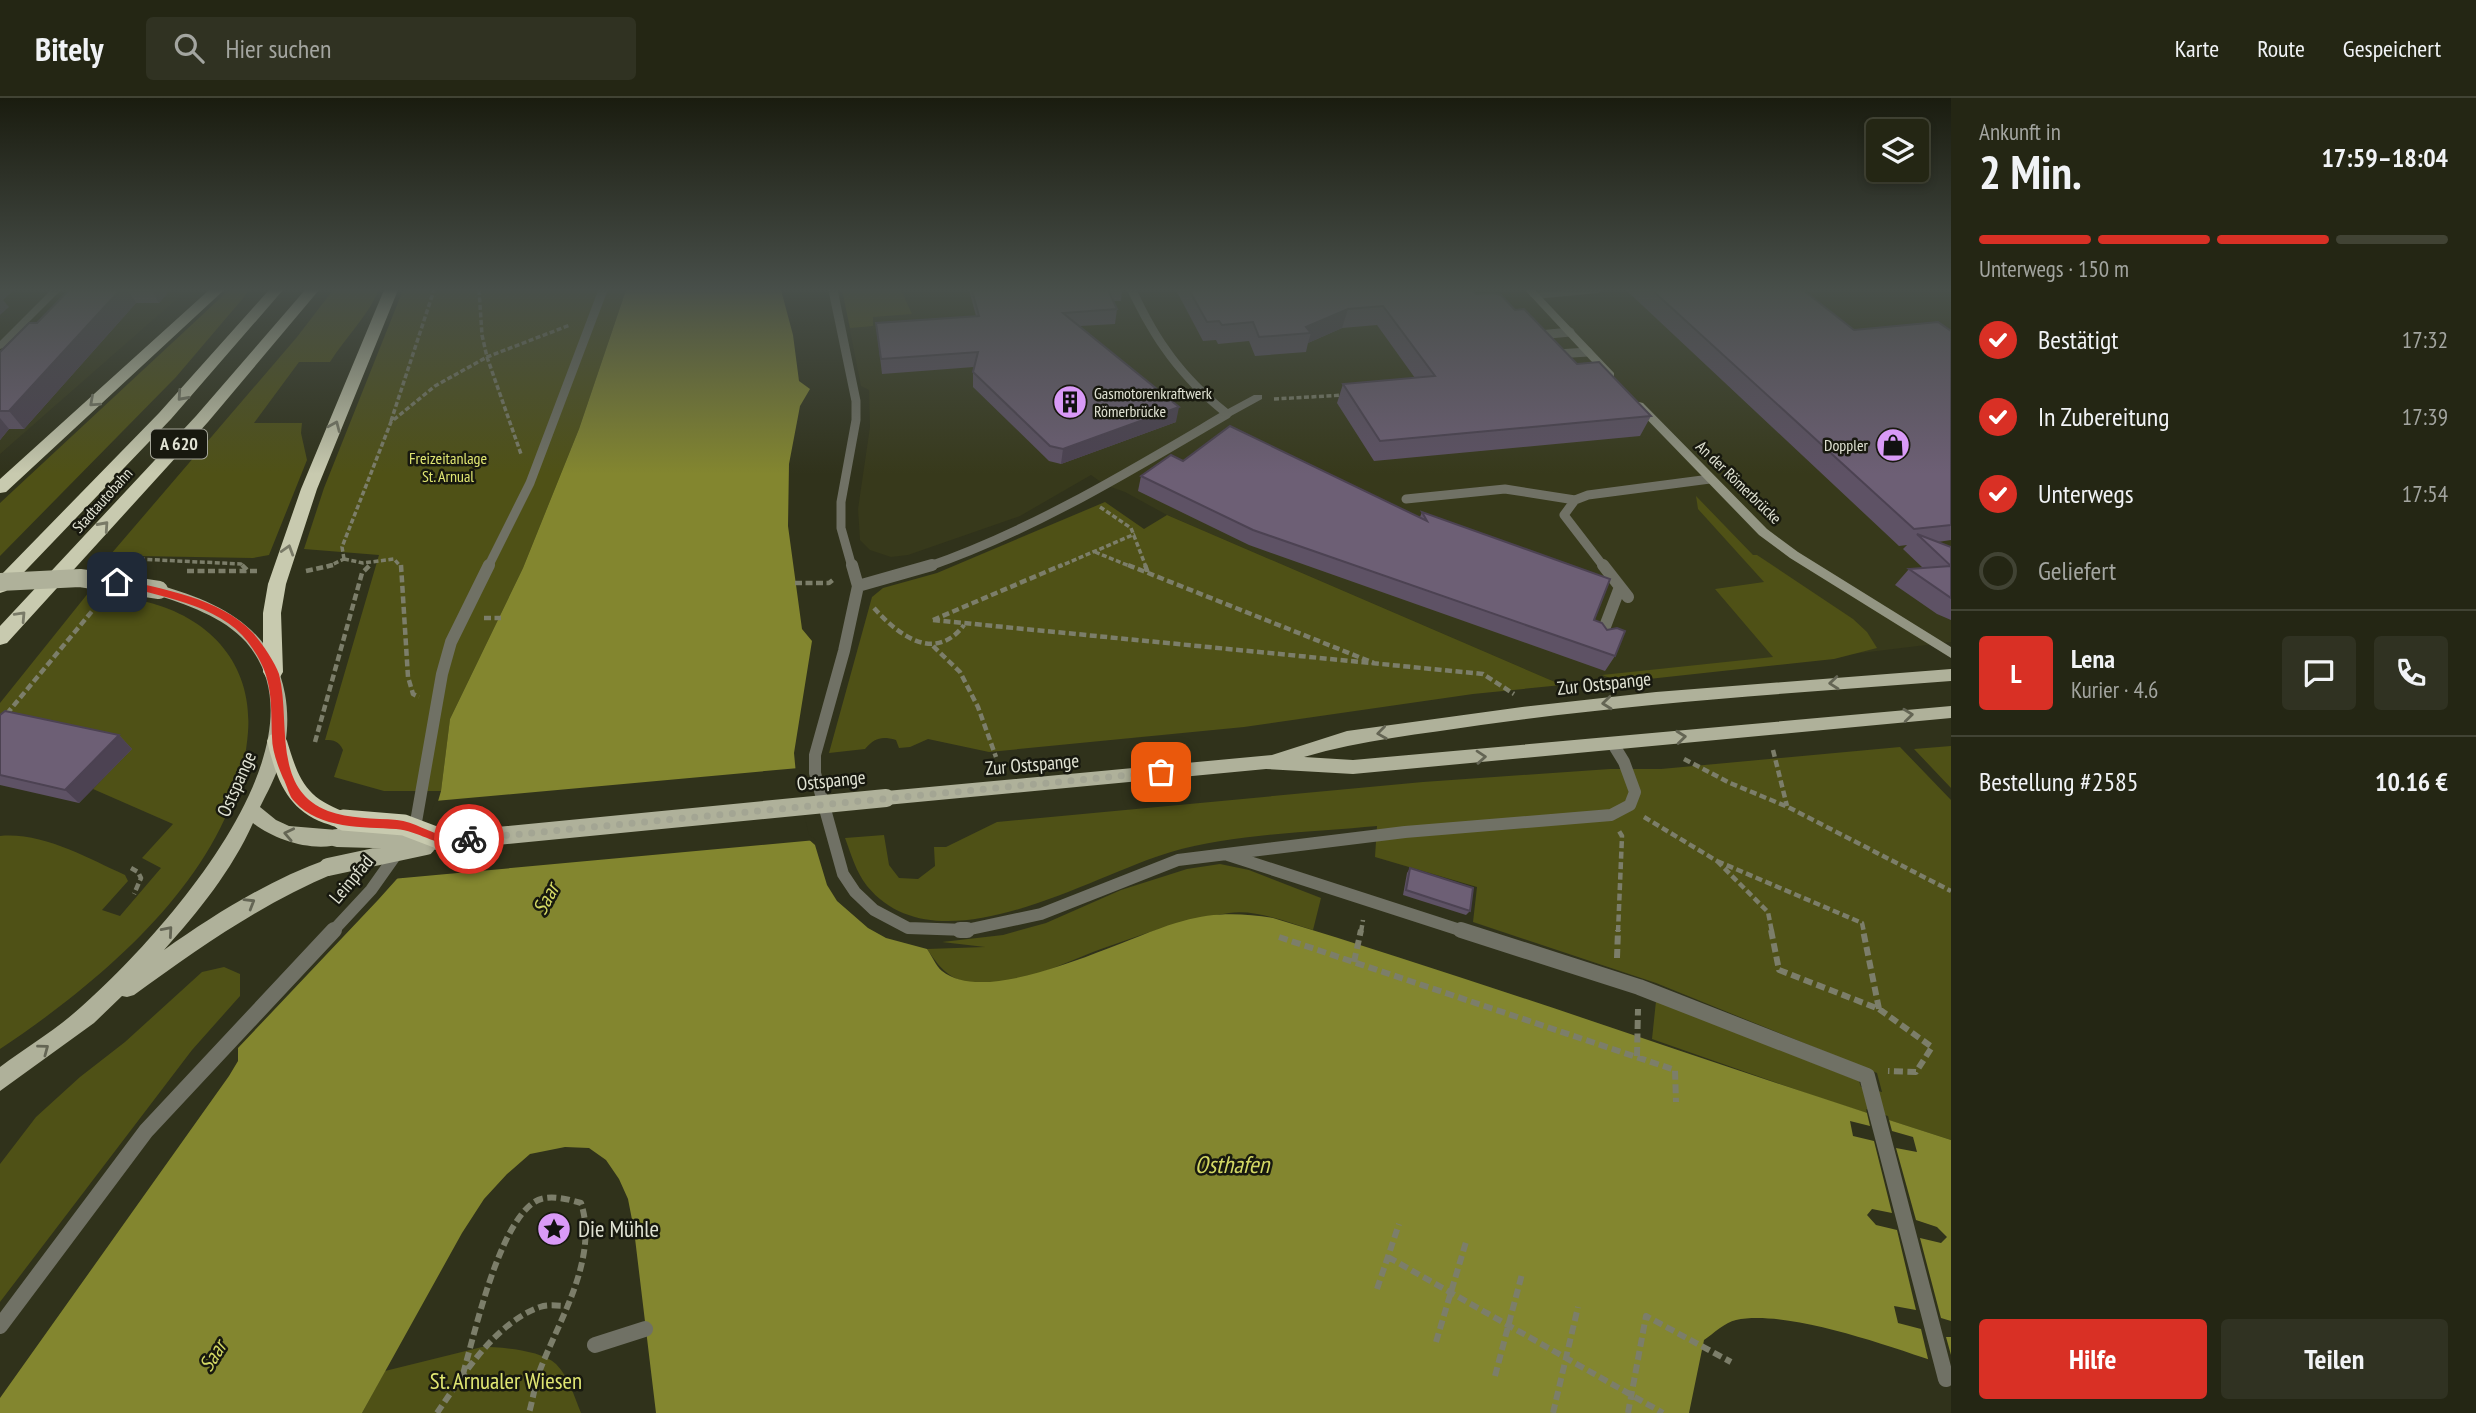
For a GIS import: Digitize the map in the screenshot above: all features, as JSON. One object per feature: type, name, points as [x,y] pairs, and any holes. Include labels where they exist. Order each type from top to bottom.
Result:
[{"type":"highway","points":[[0,488],[150,351]]},
{"type":"highway","name":"Stadtautobahn","points":[[0,584],[165,415],[222,351]]},
{"type":"highway","name":"Stadtautobahn","points":[[0,638],[202,419],[260,351]]},
{"type":"highway","points":[[273,672],[272,612],[277,584],[309,489],[366,351]]},
{"type":"highway","points":[[278,741],[284,768],[299,799],[340,829],[404,825],[446,841]]},
{"type":"main road","name":"Ostspange","points":[[0,584],[47,578],[97,579],[159,590],[190,600],[233,622],[251,637],[273,672],[279,707],[278,741],[272,762],[236,840],[188,909],[88,1016]]},
{"type":"main road","name":"Zur Ostspange","points":[[1266,762],[1347,738],[1522,713],[1670,697],[1951,674]]},
{"type":"main road","name":"Zur Ostspange","points":[[886,798],[1266,762],[1353,766],[1951,712]]},
{"type":"main road","name":"Ostspange","points":[[0,1080],[245,905],[275,888],[328,867],[395,855],[446,841],[886,798]]},
{"type":"main road","points":[[250,809],[263,824],[278,832],[304,837],[340,829]]},
{"type":"street","points":[[1164,351],[1184,376],[1227,414],[1258,397]]},
{"type":"street","points":[[1588,352],[1623,388]]},
{"type":"street","name":"An der Römerbrücke","points":[[1632,398],[1763,532],[1794,555],[1951,653]]},
{"type":"lane","name":"Leinpfad","points":[[0,1326],[146,1130],[335,930],[393,862],[416,822],[442,674],[451,642],[530,482],[580,351]]},
{"type":"lane","points":[[846,351],[856,401],[856,420],[841,502],[841,528],[858,586],[844,651],[817,745],[815,774],[843,874],[855,892],[874,910],[908,928],[966,930],[1000,925],[1041,914],[1116,882],[1178,860],[1405,832],[1611,815],[1630,806],[1635,792],[1624,762],[1613,744]]},
{"type":"lane","points":[[1557,354],[1588,352]]},
{"type":"lane","points":[[858,586],[930,567],[1010,534],[1086,496],[1227,414]]},
{"type":"lane","points":[[1406,499],[1505,489],[1575,500],[1588,495],[1710,479]]},
{"type":"lane","points":[[1575,500],[1564,515],[1628,597]]},
{"type":"lane","points":[[1601,637],[1620,587]]},
{"type":"lane","points":[[1224,854],[1639,987],[1869,1083],[1946,1379]]},
{"type":"lane","points":[[595,1345],[645,1329]]},
{"type":"path","points":[[344,559],[342,547],[391,422],[414,351]]},
{"type":"path","points":[[486,351],[530,482]]},
{"type":"path","points":[[391,422],[435,386],[502,351]]},
{"type":"path","points":[[1258,397],[1280,400],[1349,394]]},
{"type":"path","points":[[1086,496],[1131,528],[1148,573]]},
{"type":"path","points":[[1135,534],[933,621],[1483,674],[1517,696]]},
{"type":"path","points":[[1095,552],[1381,665]]},
{"type":"path","points":[[301,571],[323,568],[344,559],[356,564],[394,559],[401,565],[408,677],[413,694],[437,709]]},
{"type":"path","points":[[315,742],[362,573],[370,564]]},
{"type":"path","points":[[187,571],[262,571]]},
{"type":"path","points":[[794,583],[823,583]]},
{"type":"path","points":[[858,586],[894,628],[919,643],[933,646],[956,638],[964,625]]},
{"type":"path","points":[[0,722],[92,611]]},
{"type":"path","points":[[481,618],[501,618]]},
{"type":"path","points":[[933,646],[960,672],[978,707],[996,757]]},
{"type":"path","points":[[1773,750],[1788,807]]},
{"type":"path","points":[[1684,759],[1730,783],[1788,807],[1951,891]]},
{"type":"path","points":[[1630,806],[1654,825],[1717,861],[1862,923],[1879,1009]]},
{"type":"path","points":[[1611,815],[1622,836],[1617,940]]},
{"type":"path","points":[[1717,861],[1768,912],[1780,970],[1879,1009],[1932,1047],[1916,1072],[1880,1070],[1869,1083]]},
{"type":"path","points":[[131,868],[138,872],[141,878],[134,894]]},
{"type":"path","points":[[1354,962],[1368,898]]},
{"type":"path","points":[[1279,937],[1675,1070],[1676,1102]]},
{"type":"path","points":[[1637,1057],[1639,987]]},
{"type":"path","points":[[463,1374],[492,1278],[516,1222],[532,1203],[542,1199],[561,1198],[580,1203],[587,1213],[588,1229],[568,1306],[539,1373],[530,1413]]},
{"type":"path","points":[[1377,1289],[1399,1224]]},
{"type":"path","points":[[1436,1342],[1466,1242]]},
{"type":"path","points":[[1388,1257],[1663,1413]]},
{"type":"path","points":[[1494,1377],[1522,1274]]},
{"type":"path","points":[[438,1413],[463,1374],[515,1323],[542,1306],[568,1306]]},
{"type":"path","points":[[1553,1413],[1578,1307]]},
{"type":"path","points":[[1628,1413],[1646,1316],[1731,1362]]},
{"type":"shaded area","points":[[12,351],[117,351],[0,454],[0,363]]},
{"type":"shaded area","points":[[854,351],[1951,351],[1951,642],[1621,682],[1562,685],[1167,515],[1125,492],[1105,485],[1091,475],[1020,516],[908,555],[891,557],[870,550],[860,540],[858,509],[870,427],[869,390],[861,386]]},
{"type":"green space","points":[[163,351],[198,351],[176,377],[0,556],[0,503]]},
{"type":"green space","points":[[285,351],[338,351],[330,362],[299,362],[254,423],[302,423],[301,433],[307,460],[269,555],[253,558],[136,556],[130,562],[105,561]]},
{"type":"green space","name":"Freizeitanlage St. Arnual","points":[[379,351],[605,351],[579,429],[523,568],[450,719],[441,791],[384,791],[334,777],[343,750],[336,742],[325,740],[379,555],[304,549],[324,488]]},
{"type":"green space","points":[[1696,496],[1753,555],[1757,555],[1853,619],[1867,632],[1877,648],[1834,659],[1621,682],[1602,675],[1773,657],[1715,589],[1764,582],[1698,509]]},
{"type":"green space","points":[[1105,502],[1144,529],[1167,515],[1562,685],[1473,694],[1244,727],[989,752],[928,739],[910,747],[899,748],[896,740],[882,738],[875,740],[865,749],[829,753],[872,597],[883,588],[937,573]]},
{"type":"green space","points":[[89,592],[140,600],[170,609],[208,632],[223,648],[235,666],[248,708],[248,732],[239,782],[220,829],[193,874],[160,915],[122,954],[82,989],[0,1049],[0,836],[48,842],[125,875],[128,881],[102,910],[120,916],[161,868],[142,858],[173,824],[93,789],[131,749],[0,742],[0,703]]},
{"type":"green space","points":[[1951,746],[1951,788],[1914,749]]},
{"type":"green space","points":[[1900,747],[1951,800],[1951,1140],[1823,1099],[1652,1039],[1656,1001],[1859,1081],[1861,1087],[1882,1092],[1877,1073],[1853,1063],[1656,983],[1473,922],[1477,887],[1375,857],[1377,826],[1246,837],[1194,846],[1137,864],[1015,910],[973,919],[933,920],[897,910],[867,886],[845,838],[884,835],[889,865],[899,878],[918,879],[935,866],[934,847],[946,847],[997,822],[1423,782],[1610,769],[1661,769]]},
{"type":"green space","points":[[1220,864],[1249,870],[1321,898],[1313,930],[1271,917],[1229,913],[1148,933],[1018,979],[984,984],[967,982],[948,974],[927,949],[985,947],[942,942],[1003,935],[1046,923],[1121,890],[1187,869]]},
{"type":"green space","points":[[224,967],[240,974],[240,996],[192,1050],[0,1302],[0,1164],[36,1117],[80,1077],[125,1042],[202,972]]},
{"type":"green space","name":"St. Arnualer Wiesen","points":[[482,1347],[521,1350],[549,1359],[564,1375],[581,1413],[362,1413],[385,1371]]},
{"type":"water","points":[[605,351],[795,351],[799,381],[810,389],[800,406],[789,464],[788,526],[802,629],[812,641],[794,753],[799,806],[806,837],[815,845],[827,885],[837,901],[868,928],[886,938],[927,949],[942,971],[964,981],[993,982],[1060,966],[1194,918],[1228,914],[1273,918],[1951,1140],[1951,1367],[1873,1341],[1813,1325],[1758,1318],[1732,1321],[1704,1340],[1689,1413],[656,1413],[628,1199],[606,1160],[589,1148],[565,1147],[530,1154],[484,1199],[462,1233],[362,1413],[0,1413],[0,1398],[229,1076],[238,1061],[238,1048],[404,871],[430,829],[441,791],[450,719],[523,568],[579,429]]},
{"type":"pier","points":[[799,768],[802,806],[809,835],[816,840],[392,879],[426,827],[435,801]]},
{"type":"pier","points":[[1866,1109],[1888,1116],[1892,1131],[1913,1137],[1917,1152],[1896,1148],[1916,1220],[1937,1227],[1947,1237],[1941,1243],[1920,1238],[1941,1318],[1951,1321],[1951,1337],[1946,1337],[1951,1355],[1951,1370],[1929,1363],[1921,1329],[1898,1323],[1894,1306],[1916,1310],[1897,1230],[1876,1225],[1867,1215],[1872,1209],[1892,1213],[1874,1141],[1853,1136],[1850,1121],[1870,1126]]},
{"type":"building","points":[[64,351],[9,411],[0,411],[0,352]]},
{"type":"building","name":"Gasmotorenkraftwerk Römerbrücke","points":[[880,351],[1110,351],[1179,407],[1063,449],[1050,446],[973,372],[978,352],[881,359]]},
{"type":"building","points":[[1417,351],[1565,351],[1577,364],[1599,362],[1651,416],[1380,441],[1343,384],[1435,376]]},
{"type":"building","points":[[1719,351],[1951,351],[1951,525],[1914,529]]},
{"type":"building","points":[[1230,426],[1427,521],[1422,512],[1610,579],[1594,620],[1602,623],[1607,630],[1617,628],[1625,631],[1615,656],[1253,530],[1141,476],[1171,455],[1183,461]]},
{"type":"building","points":[[1917,534],[1951,547],[1951,566]]},
{"type":"building","points":[[1951,566],[1951,598],[1909,569]]},
{"type":"building","points":[[5,711],[119,735],[65,790],[0,775],[0,715]]},
{"type":"building","points":[[1410,868],[1473,888],[1470,911],[1406,890]]},
{"type":"way so far","points":[[469,839],[1161,772]]},
{"type":"place","name":"Gasmotorenkraftwerk Römerbrücke","points":[[1070,402]]},
{"type":"place","name":"Doppler","points":[[1893,445]]},
{"type":"place","name":"Die Mühle","points":[[554,1229]]},
{"type":"route","points":[[117,582],[159,590],[190,600],[233,622],[251,637],[273,672],[279,707],[278,741],[284,768],[299,799],[322,814],[343,820],[404,825],[446,841],[469,839]]},
{"type":"water label","name":"Saar","points":[[546,899]]},
{"type":"water label","name":"Osthafen","points":[[1232,1165]]},
{"type":"water label","name":"Saar","points":[[213,1356]]}]
